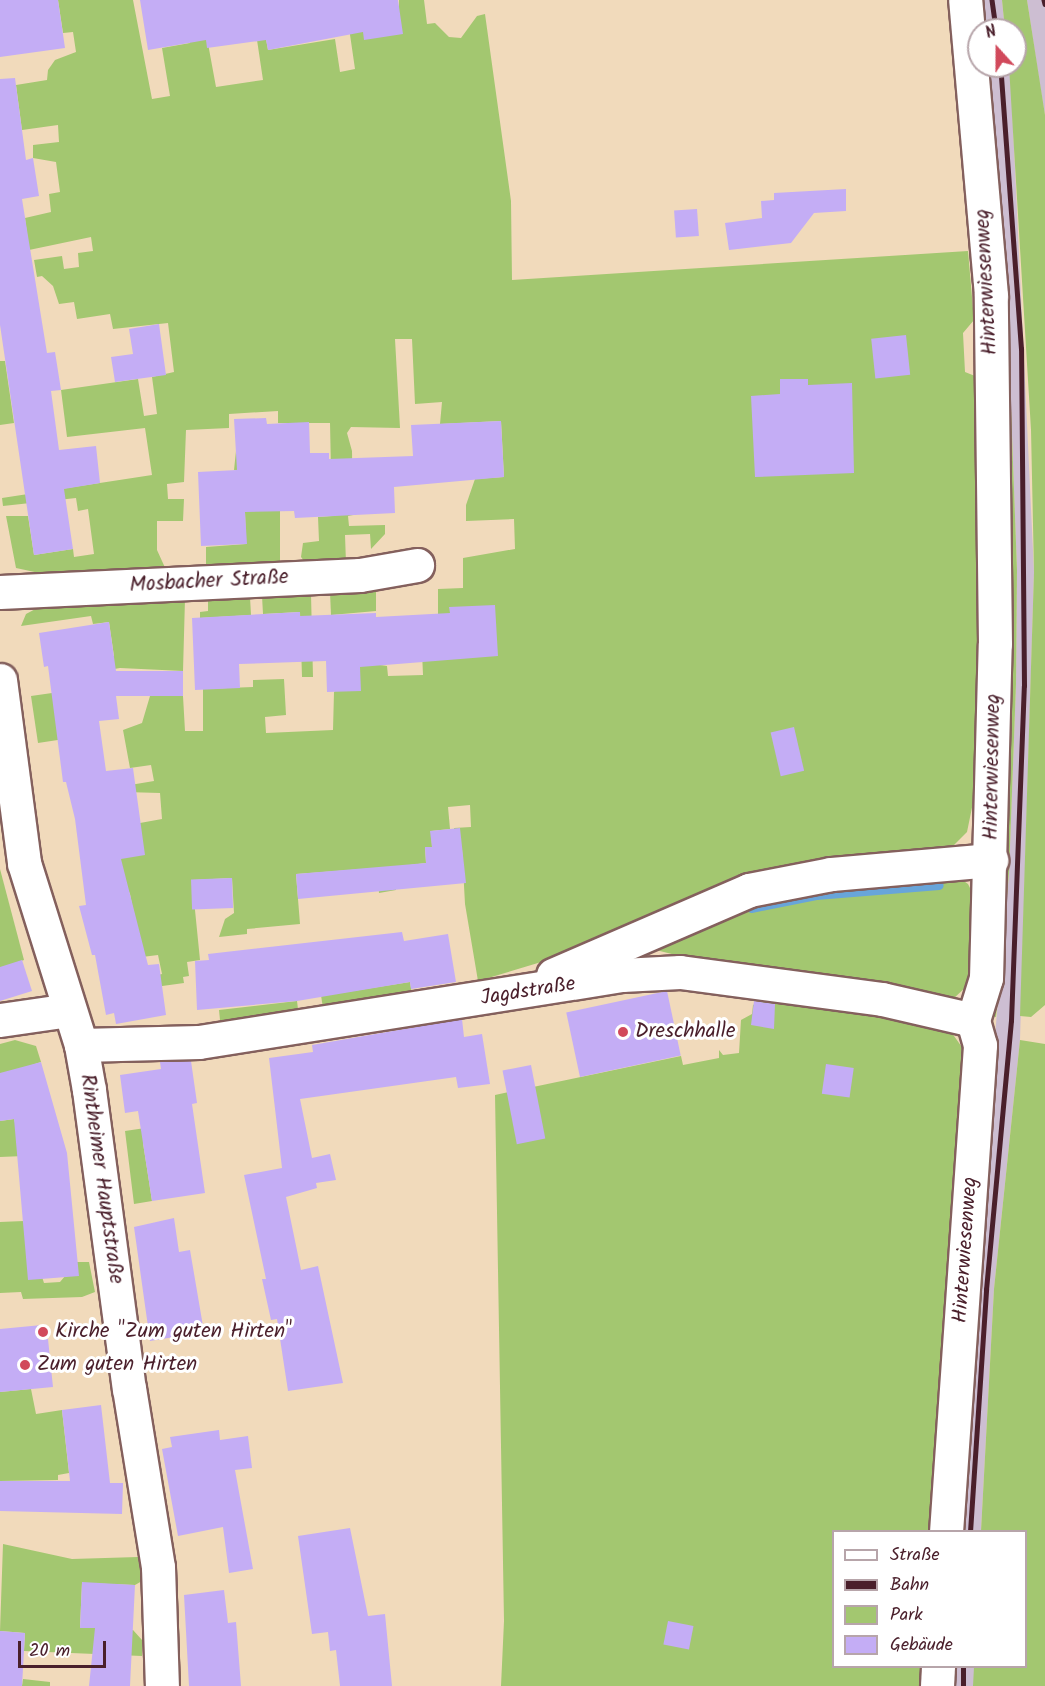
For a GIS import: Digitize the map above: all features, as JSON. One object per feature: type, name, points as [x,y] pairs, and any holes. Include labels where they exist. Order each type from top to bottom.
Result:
[{"type":"street","name":"Hinterwiesenweg","points":[[946,1530],[980,1046],[973,1020],[986,978],[991,860],[995,509],[991,296],[965,0]]},
{"type":"street","name":"Mosbacher Straße","points":[[0,592],[360,575],[417,566]]},
{"type":"street","name":"Rintheimer Hauptstraße","points":[[0,680],[24,863],[81,1045],[158,1567],[162,1686]]},
{"type":"street","points":[[501,995],[749,890],[831,873],[991,860]]},
{"type":"street","name":"Jagdstraße","points":[[81,1045],[199,1042],[622,975],[680,972],[882,999],[973,1020]]},
{"type":"street","points":[[0,1020],[69,1010]]},
{"type":"street","points":[[937,1686],[938,1668]]},
{"type":"shaded area","points":[[983,0],[1002,0],[1004,18],[985,18]]},
{"type":"shaded area","points":[[1027,0],[1045,0],[1045,115],[1039,79]]},
{"type":"shaded area","points":[[991,78],[1010,78],[1011,84],[1034,572],[1020,1040],[994,1289],[981,1530],[961,1530],[973,1291],[1009,873],[1016,684],[1017,570],[1009,355]]},
{"type":"shaded area","points":[[954,1668],[974,1668],[974,1686],[954,1686]]},
{"type":"green space","points":[[58,0],[133,0],[152,99],[170,96],[162,48],[190,43],[183,0],[200,0],[216,87],[263,80],[251,0],[259,0],[268,50],[335,39],[340,72],[355,69],[347,14],[399,6],[399,0],[424,0],[427,24],[435,23],[449,37],[461,38],[477,16],[485,14],[511,201],[512,280],[968,251],[974,320],[963,333],[965,372],[975,376],[979,555],[976,788],[967,832],[945,854],[611,941],[478,981],[465,904],[462,849],[455,840],[454,828],[471,827],[470,805],[448,807],[450,829],[431,831],[432,847],[425,848],[426,863],[394,867],[396,890],[379,893],[377,868],[296,874],[300,924],[247,929],[247,934],[219,937],[225,919],[234,913],[232,878],[192,880],[200,960],[187,962],[189,976],[183,977],[184,983],[155,987],[153,976],[162,974],[158,955],[142,957],[130,894],[113,860],[140,823],[162,819],[160,793],[125,792],[124,786],[154,781],[151,765],[130,768],[123,730],[142,723],[150,696],[183,696],[185,731],[203,731],[203,689],[253,687],[253,680],[284,679],[286,715],[265,717],[266,733],[333,730],[334,692],[360,662],[387,666],[388,676],[423,675],[422,652],[438,651],[438,589],[463,588],[463,558],[515,549],[514,519],[466,521],[466,505],[475,479],[504,477],[501,421],[440,424],[442,402],[415,404],[412,339],[395,339],[400,428],[351,427],[347,433],[352,451],[353,515],[348,516],[349,526],[385,525],[385,534],[371,549],[370,534],[345,535],[346,563],[308,566],[301,557],[303,543],[319,541],[318,517],[332,516],[330,423],[278,423],[278,411],[229,414],[229,428],[186,430],[184,482],[167,484],[168,499],[184,499],[183,521],[157,521],[157,550],[167,572],[44,574],[16,568],[6,516],[28,516],[34,555],[73,549],[74,557],[94,554],[88,509],[78,511],[76,498],[3,506],[2,498],[152,475],[145,428],[67,437],[61,390],[138,379],[144,416],[157,414],[152,377],[174,372],[168,323],[113,329],[110,314],[77,319],[74,302],[59,304],[53,286],[42,276],[37,277],[34,260],[62,256],[64,269],[79,267],[78,253],[93,251],[91,237],[29,250],[25,218],[51,212],[49,194],[60,192],[56,162],[33,158],[33,145],[59,142],[58,125],[22,130],[16,85],[47,80],[48,70],[55,60],[76,52],[73,32],[63,33]]},
{"type":"green space","points":[[971,0],[983,0],[985,18],[973,18]]},
{"type":"green space","points":[[1002,0],[1027,0],[1045,115],[1045,1005],[1031,1017],[1020,1016],[1034,572],[1031,430],[1010,78],[1027,78],[1027,18],[1004,18]]},
{"type":"green space","points":[[978,78],[991,78],[997,167],[987,167]]},
{"type":"green space","points":[[1009,355],[1017,570],[1016,684],[1009,873],[996,1017],[986,1014],[1002,391]]},
{"type":"green space","points":[[0,361],[5,361],[14,423],[0,425]]},
{"type":"green space","points":[[267,450],[280,483],[280,564],[206,567],[206,547],[246,544],[245,512],[261,469],[234,470],[236,451]]},
{"type":"green space","points":[[376,591],[376,611],[331,615],[330,592]]},
{"type":"green space","points":[[311,594],[313,677],[302,677],[300,612],[263,614],[262,596]]},
{"type":"green space","points":[[250,597],[251,615],[200,618],[200,612],[208,611],[208,599]]},
{"type":"green space","points":[[185,599],[183,671],[120,668],[79,675],[77,661],[114,656],[109,622],[93,624],[91,616],[21,626],[26,614],[43,605]]},
{"type":"green space","points":[[52,693],[97,734],[38,743],[31,696]]},
{"type":"green space","points":[[0,869],[24,960],[0,968]]},
{"type":"green space","points":[[958,877],[968,884],[974,896],[969,984],[952,1000],[727,968],[652,949],[745,899]]},
{"type":"green space","points":[[410,982],[412,994],[323,1008],[321,996]]},
{"type":"green space","points":[[771,995],[949,1029],[964,1050],[930,1530],[832,1530],[832,1668],[921,1668],[920,1686],[501,1686],[504,1621],[495,1095],[681,1056],[683,1065],[719,1058],[719,1050],[723,1055],[739,1053],[741,1020],[752,1014],[753,1005]]},
{"type":"green space","points":[[297,1001],[299,1017],[221,1030],[219,1010]]},
{"type":"green space","points":[[15,1040],[36,1046],[41,1062],[0,1076],[0,1044]]},
{"type":"green space","points":[[1020,1040],[1045,1044],[1045,1686],[973,1686],[974,1668],[1027,1668],[1027,1530],[981,1530],[994,1289]]},
{"type":"green space","points":[[14,1119],[24,1156],[0,1157],[0,1121]]},
{"type":"green space","points":[[179,1123],[181,1137],[143,1143],[152,1201],[134,1204],[125,1131]]},
{"type":"green space","points":[[24,1221],[44,1283],[60,1282],[77,1262],[89,1262],[95,1292],[82,1297],[23,1299],[21,1292],[0,1293],[0,1222]]},
{"type":"green space","points":[[31,1389],[36,1414],[62,1410],[69,1473],[58,1475],[58,1480],[0,1481],[0,1392]]},
{"type":"green space","points":[[3,1544],[72,1559],[138,1557],[142,1581],[135,1585],[82,1583],[80,1627],[133,1630],[142,1640],[142,1656],[24,1651],[25,1633],[0,1631]]},
{"type":"green space","points":[[23,1679],[50,1682],[50,1686],[22,1686]]},
{"type":"building","points":[[0,0],[58,0],[65,48],[0,57]]},
{"type":"building","points":[[140,0],[398,0],[403,34],[364,40],[363,32],[268,50],[266,40],[207,48],[206,40],[148,50]]},
{"type":"building","points":[[15,78],[26,160],[33,158],[39,196],[22,199],[47,353],[55,352],[61,390],[51,391],[59,450],[96,446],[100,483],[64,489],[73,549],[34,555],[0,325],[0,79]]},
{"type":"building","points":[[846,189],[846,211],[814,213],[791,243],[729,250],[725,223],[762,218],[761,201],[774,200],[774,193]]},
{"type":"building","points":[[697,209],[699,236],[676,238],[674,211]]},
{"type":"building","points":[[159,324],[166,375],[115,382],[111,357],[133,354],[129,329]]},
{"type":"building","points":[[906,335],[910,375],[875,378],[871,339]]},
{"type":"building","points":[[780,379],[808,379],[808,385],[852,383],[854,473],[755,477],[751,396],[780,394]]},
{"type":"building","points":[[266,418],[267,424],[309,422],[310,453],[329,453],[329,459],[413,456],[411,425],[501,421],[504,477],[394,487],[395,513],[295,518],[294,511],[245,512],[247,544],[201,546],[198,472],[237,470],[234,419]]},
{"type":"building","points":[[495,605],[498,656],[360,667],[361,691],[327,692],[326,661],[239,664],[240,688],[195,690],[192,618],[300,612],[300,616],[376,613],[376,617],[450,613],[449,607]]},
{"type":"building","points":[[109,622],[116,671],[183,671],[183,696],[116,696],[119,719],[99,721],[106,771],[133,768],[145,855],[121,859],[148,965],[159,964],[166,1015],[116,1024],[114,1013],[106,1015],[95,955],[92,955],[79,906],[86,905],[75,819],[66,782],[63,782],[48,666],[44,667],[39,633]]},
{"type":"building","points":[[794,727],[804,771],[781,776],[771,732]]},
{"type":"building","points":[[460,828],[466,883],[298,899],[296,874],[426,863],[425,847],[432,847],[430,831]]},
{"type":"building","points":[[232,878],[233,908],[192,909],[191,879]]},
{"type":"building","points":[[402,932],[404,941],[448,934],[456,982],[411,989],[410,982],[297,1001],[197,1010],[195,961],[209,960],[208,954]]},
{"type":"building","points":[[22,960],[32,991],[0,1001],[0,967]]},
{"type":"building","name":"Dreschhalle","points":[[667,991],[681,1056],[580,1077],[566,1012]]},
{"type":"building","points":[[754,1001],[775,1004],[774,1029],[751,1025]]},
{"type":"building","points":[[462,1019],[464,1037],[482,1034],[490,1084],[458,1088],[456,1077],[300,1099],[312,1158],[330,1154],[336,1180],[316,1183],[317,1188],[286,1197],[301,1270],[318,1266],[343,1383],[288,1391],[277,1319],[271,1320],[262,1279],[266,1279],[244,1175],[282,1168],[269,1058],[313,1052],[312,1045]]},
{"type":"building","points":[[191,1061],[197,1103],[192,1104],[205,1193],[152,1201],[138,1111],[125,1113],[120,1075],[161,1069],[160,1062]]},
{"type":"building","points":[[41,1062],[67,1153],[79,1276],[28,1280],[14,1119],[0,1121],[0,1073]]},
{"type":"building","points":[[826,1064],[854,1068],[850,1098],[822,1094]]},
{"type":"building","points":[[531,1065],[545,1139],[517,1144],[503,1071]]},
{"type":"building","points":[[174,1218],[179,1252],[190,1250],[204,1332],[150,1341],[134,1227]]},
{"type":"building","name":"Zum guten Hirten","points":[[42,1325],[44,1339],[48,1339],[53,1387],[0,1392],[0,1329]]},
{"type":"building","points":[[101,1405],[110,1483],[123,1483],[122,1514],[0,1511],[0,1481],[70,1481],[62,1410]]},
{"type":"building","points":[[219,1430],[220,1440],[248,1436],[252,1468],[235,1470],[253,1569],[229,1573],[223,1527],[178,1536],[162,1449],[172,1447],[170,1437]]},
{"type":"building","points":[[350,1528],[368,1616],[385,1614],[392,1686],[340,1686],[336,1650],[330,1651],[328,1632],[312,1634],[298,1536]]},
{"type":"building","points":[[82,1582],[135,1585],[130,1686],[89,1686],[95,1628],[80,1628]]},
{"type":"building","points":[[224,1590],[228,1623],[236,1622],[241,1686],[189,1686],[184,1595]]},
{"type":"building","points":[[668,1621],[694,1626],[689,1650],[663,1645]]},
{"type":"building","points":[[0,1631],[25,1633],[22,1686],[0,1686]]},
{"type":"waterway","points":[[751,908],[816,895],[939,885]]},
{"type":"railway","points":[[992,0],[994,18]]},
{"type":"railway","points":[[1044,0],[1045,4]]},
{"type":"railway","points":[[970,1530],[986,1290],[1011,1021],[1024,686],[1021,349],[1001,78]]},
{"type":"railway","points":[[963,1668],[963,1686]]},
{"type":"place","name":"Dreschhalle","points":[[623,1032]]},
{"type":"place","name":"Kirche \"Zum guten Hirten\"","points":[[43,1332]]},
{"type":"place","name":"Zum guten Hirten","points":[[25,1365]]}]
